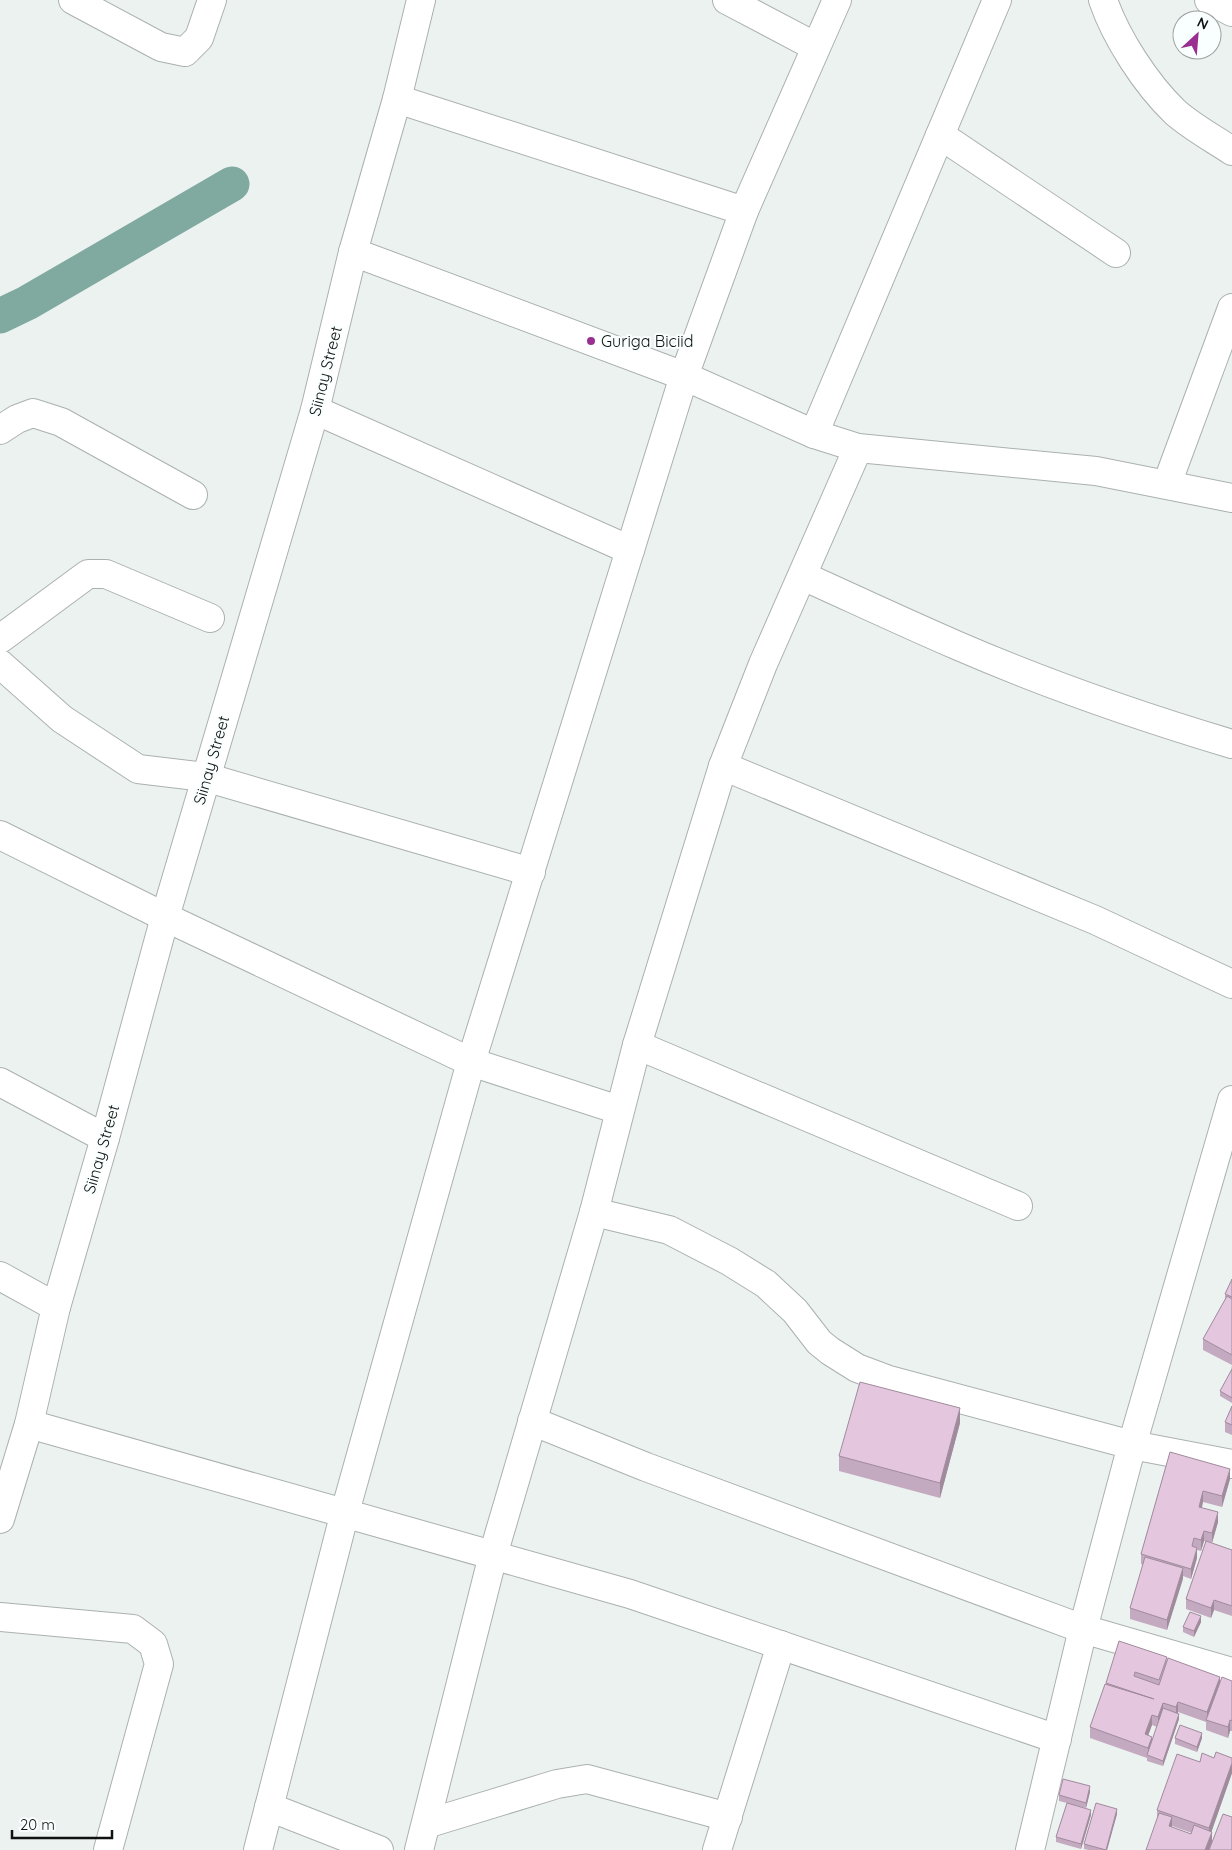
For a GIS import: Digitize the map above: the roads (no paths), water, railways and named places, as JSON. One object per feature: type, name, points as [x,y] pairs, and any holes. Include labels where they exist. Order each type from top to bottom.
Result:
[{"type":"street","points":[[73,0],[161,47],[185,52],[199,38],[212,0]]},
{"type":"street","name":"Siinay Street","points":[[0,1519],[30,1424],[56,1307],[105,1138],[165,917],[316,410],[354,252],[397,99],[421,0]]},
{"type":"street","points":[[728,0],[816,47]]},
{"type":"street","points":[[258,1850],[345,1512],[471,1062],[684,376],[744,211],[837,0]]},
{"type":"street","points":[[814,434],[997,0]]},
{"type":"street","points":[[1103,0],[1112,27],[1148,79],[1176,112],[1232,151]]},
{"type":"street","points":[[1210,0],[1232,12]]},
{"type":"street","points":[[397,99],[744,211]]},
{"type":"street","points":[[940,135],[1116,253]]},
{"type":"street","points":[[354,252],[684,376],[814,434],[858,448],[1096,471],[1232,498]]},
{"type":"street","points":[[1166,484],[1232,308]]},
{"type":"street","points":[[316,410],[630,550]]},
{"type":"street","points":[[0,430],[17,419],[33,413],[61,422],[193,495]]},
{"type":"street","points":[[422,1837],[493,1555],[594,1212],[637,1045],[723,766],[763,664],[858,448]]},
{"type":"street","points":[[0,639],[88,574],[106,574],[210,618]]},
{"type":"street","points":[[803,576],[956,645],[1036,678],[1138,716],[1232,744]]},
{"type":"street","points":[[0,664],[62,719],[138,769],[206,778],[531,872]]},
{"type":"street","points":[[723,766],[1095,920],[1232,984]]},
{"type":"street","points":[[0,835],[165,917],[471,1062],[619,1110]]},
{"type":"street","points":[[637,1045],[1018,1206]]},
{"type":"street","points":[[0,1082],[105,1138]]},
{"type":"street","points":[[1030,1850],[1083,1629],[1132,1445],[1223,1170],[1232,1100]]},
{"type":"street","points":[[594,1212],[669,1230],[729,1261],[766,1284],[795,1311],[819,1342],[857,1368],[888,1380],[1132,1445],[1232,1464]]},
{"type":"street","points":[[0,1276],[56,1307]]},
{"type":"street","points":[[532,1421],[646,1467],[1083,1629],[1232,1672]]},
{"type":"street","points":[[30,1424],[630,1594],[1057,1739]]},
{"type":"street","points":[[0,1617],[133,1629],[153,1644],[159,1664],[108,1850]]},
{"type":"street","points":[[717,1850],[781,1645]]},
{"type":"street","points":[[422,1837],[557,1784],[587,1779],[728,1817]]},
{"type":"street","points":[[269,1807],[379,1850]]},
{"type":"waterway","points":[[0,316],[27,303],[232,184]]},
{"type":"place","name":"Guriga Biciid","points":[[591,341]]}]
